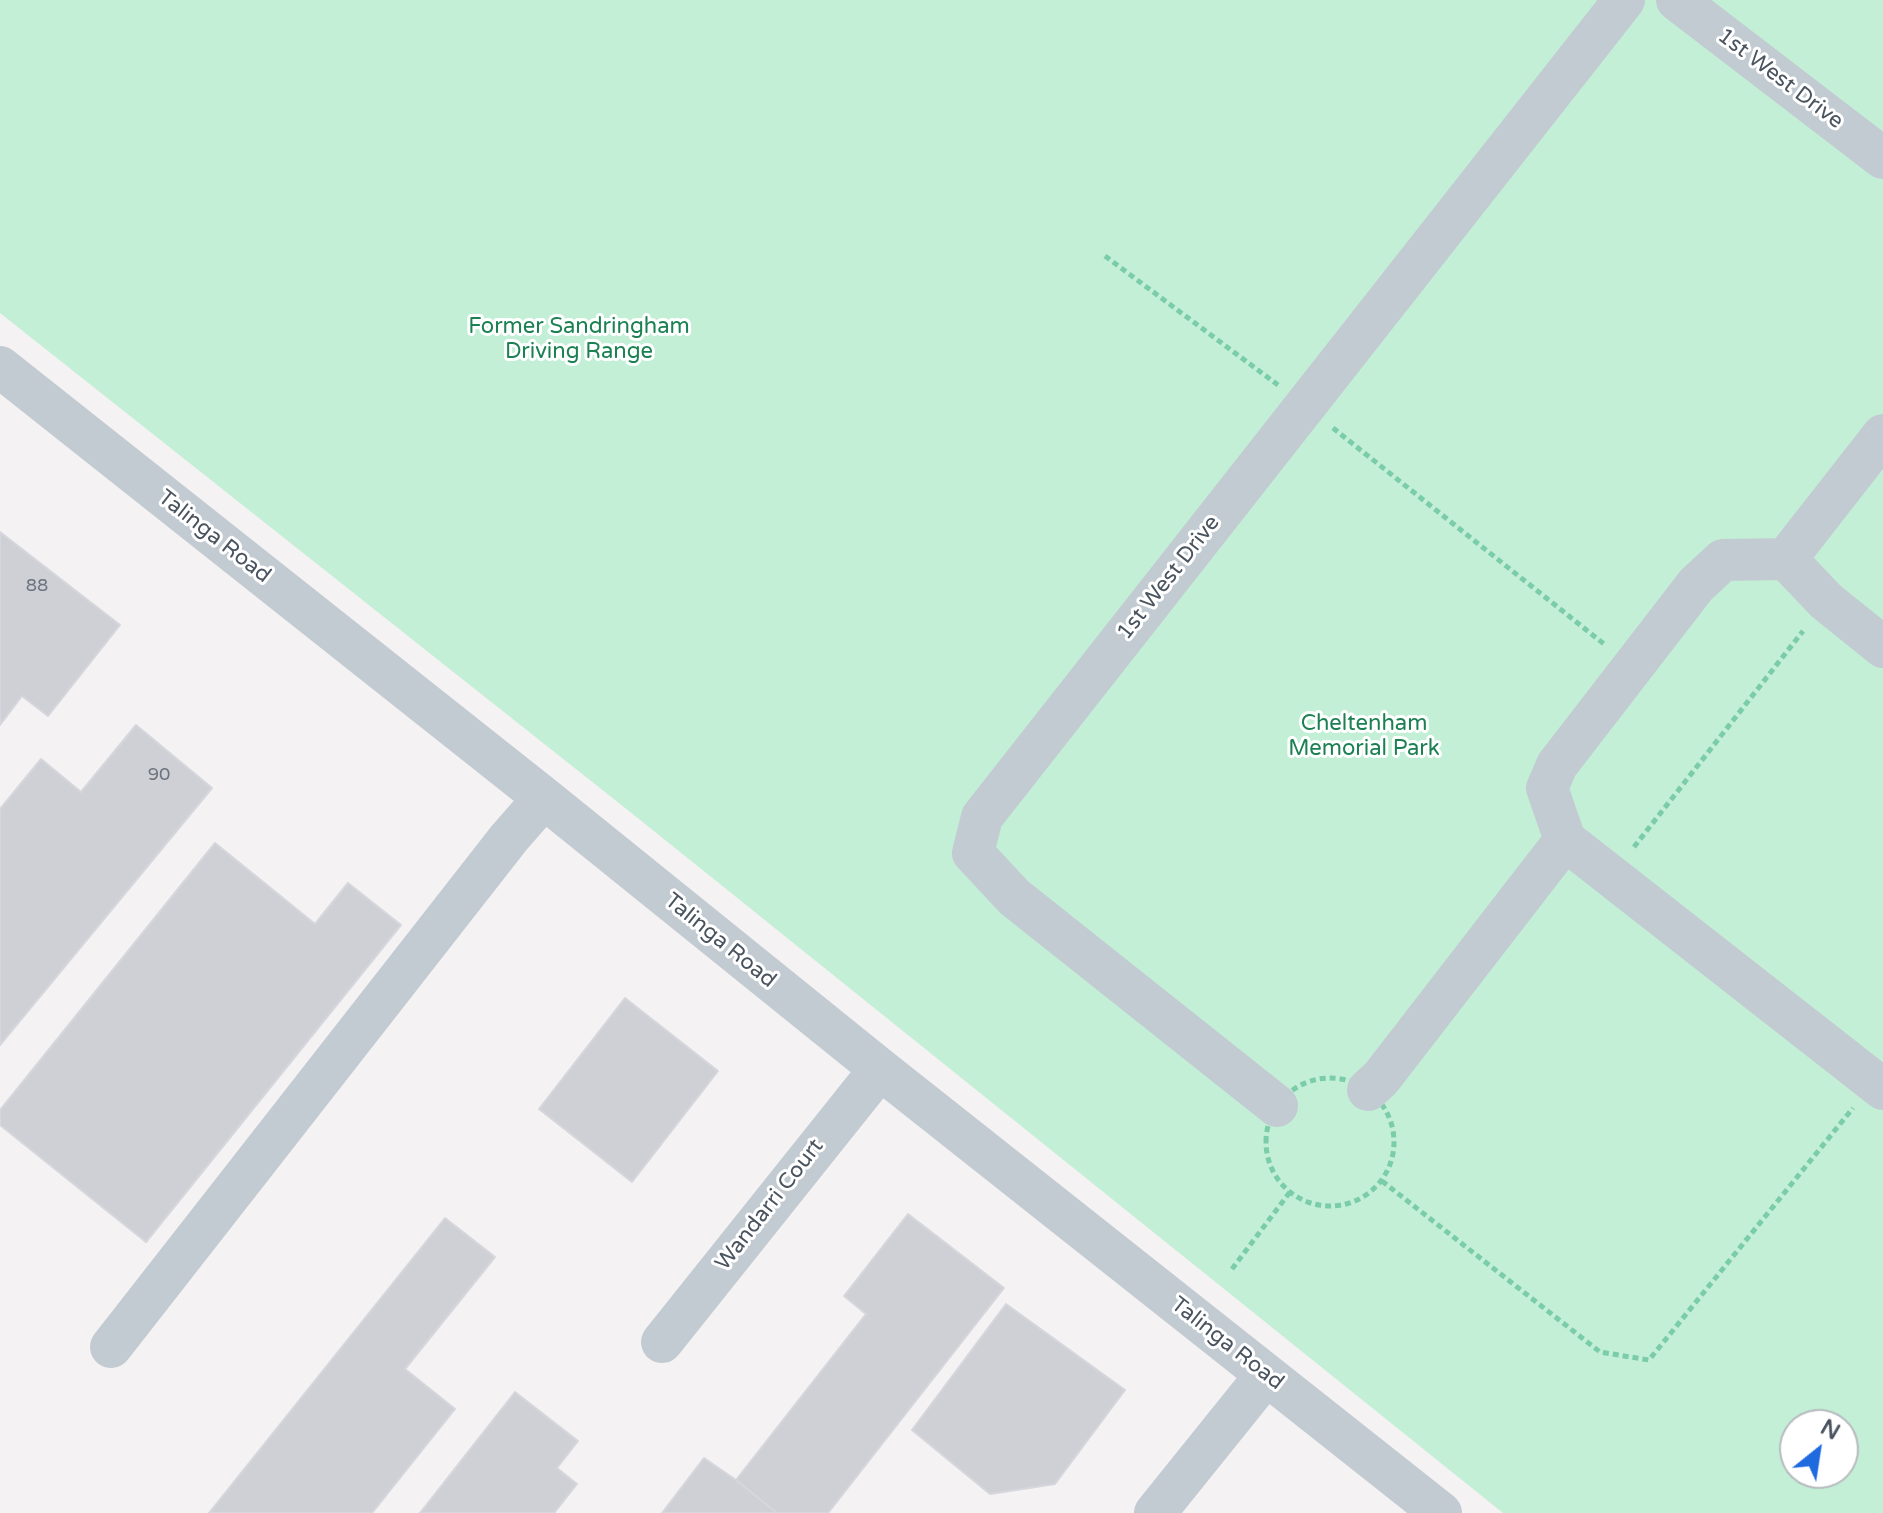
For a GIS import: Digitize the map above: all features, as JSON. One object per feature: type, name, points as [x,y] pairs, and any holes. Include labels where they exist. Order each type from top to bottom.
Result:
[{"type":"street","name":"1st West Drive","points":[[1277,1106],[1014,897],[973,853],[982,817],[1624,0]]},
{"type":"street","name":"1st West Drive","points":[[1677,0],[1883,158]]},
{"type":"street","name":"Talinga Road","points":[[0,367],[1441,1513]]},
{"type":"street","points":[[1786,559],[1883,435]]},
{"type":"street","points":[[1878,1086],[1565,840],[1547,788],[1557,765],[1696,585],[1723,560],[1786,559],[1826,601],[1883,647]]},
{"type":"street","points":[[111,1347],[499,851],[544,798]]},
{"type":"street","points":[[1368,1090],[1381,1078],[1565,840]]},
{"type":"street","name":"Wandarri Court","points":[[662,1342],[880,1069]]},
{"type":"street","points":[[1155,1513],[1266,1375]]},
{"type":"path","points":[[1105,256],[1304,405],[1633,667]]},
{"type":"path","points":[[1611,876],[1826,601]]},
{"type":"path","points":[[1277,1106],[1269,1123],[1267,1152],[1277,1178],[1290,1192],[1308,1202],[1348,1204],[1366,1195],[1382,1181],[1600,1352],[1649,1360],[1878,1086]]},
{"type":"path","points":[[1232,1269],[1290,1192]]},
{"type":"green space","name":"Cheltenham Memorial Park","points":[[0,0],[1883,0],[1883,1513],[1503,1513],[634,815],[0,313]]},
{"type":"building","points":[[0,532],[120,625],[48,716],[22,696],[0,725]]},
{"type":"building","points":[[136,725],[212,788],[0,1045],[0,809],[41,759],[81,792]]},
{"type":"building","points":[[215,843],[315,924],[348,883],[401,925],[146,1242],[0,1125],[0,1110]]},
{"type":"building","points":[[625,998],[718,1071],[632,1182],[539,1109]]},
{"type":"building","points":[[908,1214],[1004,1288],[828,1513],[777,1513],[736,1480],[866,1314],[844,1296]]},
{"type":"building","points":[[445,1218],[495,1257],[405,1369],[455,1409],[372,1513],[209,1513]]},
{"type":"building","points":[[1006,1304],[1125,1390],[1055,1484],[990,1494],[912,1430]]},
{"type":"building","points":[[515,1392],[578,1441],[557,1468],[577,1484],[554,1513],[420,1513]]},
{"type":"building","points":[[704,1458],[736,1480],[777,1513],[662,1513]]},
{"type":"park label","name":"Former Sandringham Driving Range","points":[[579,340]]}]
